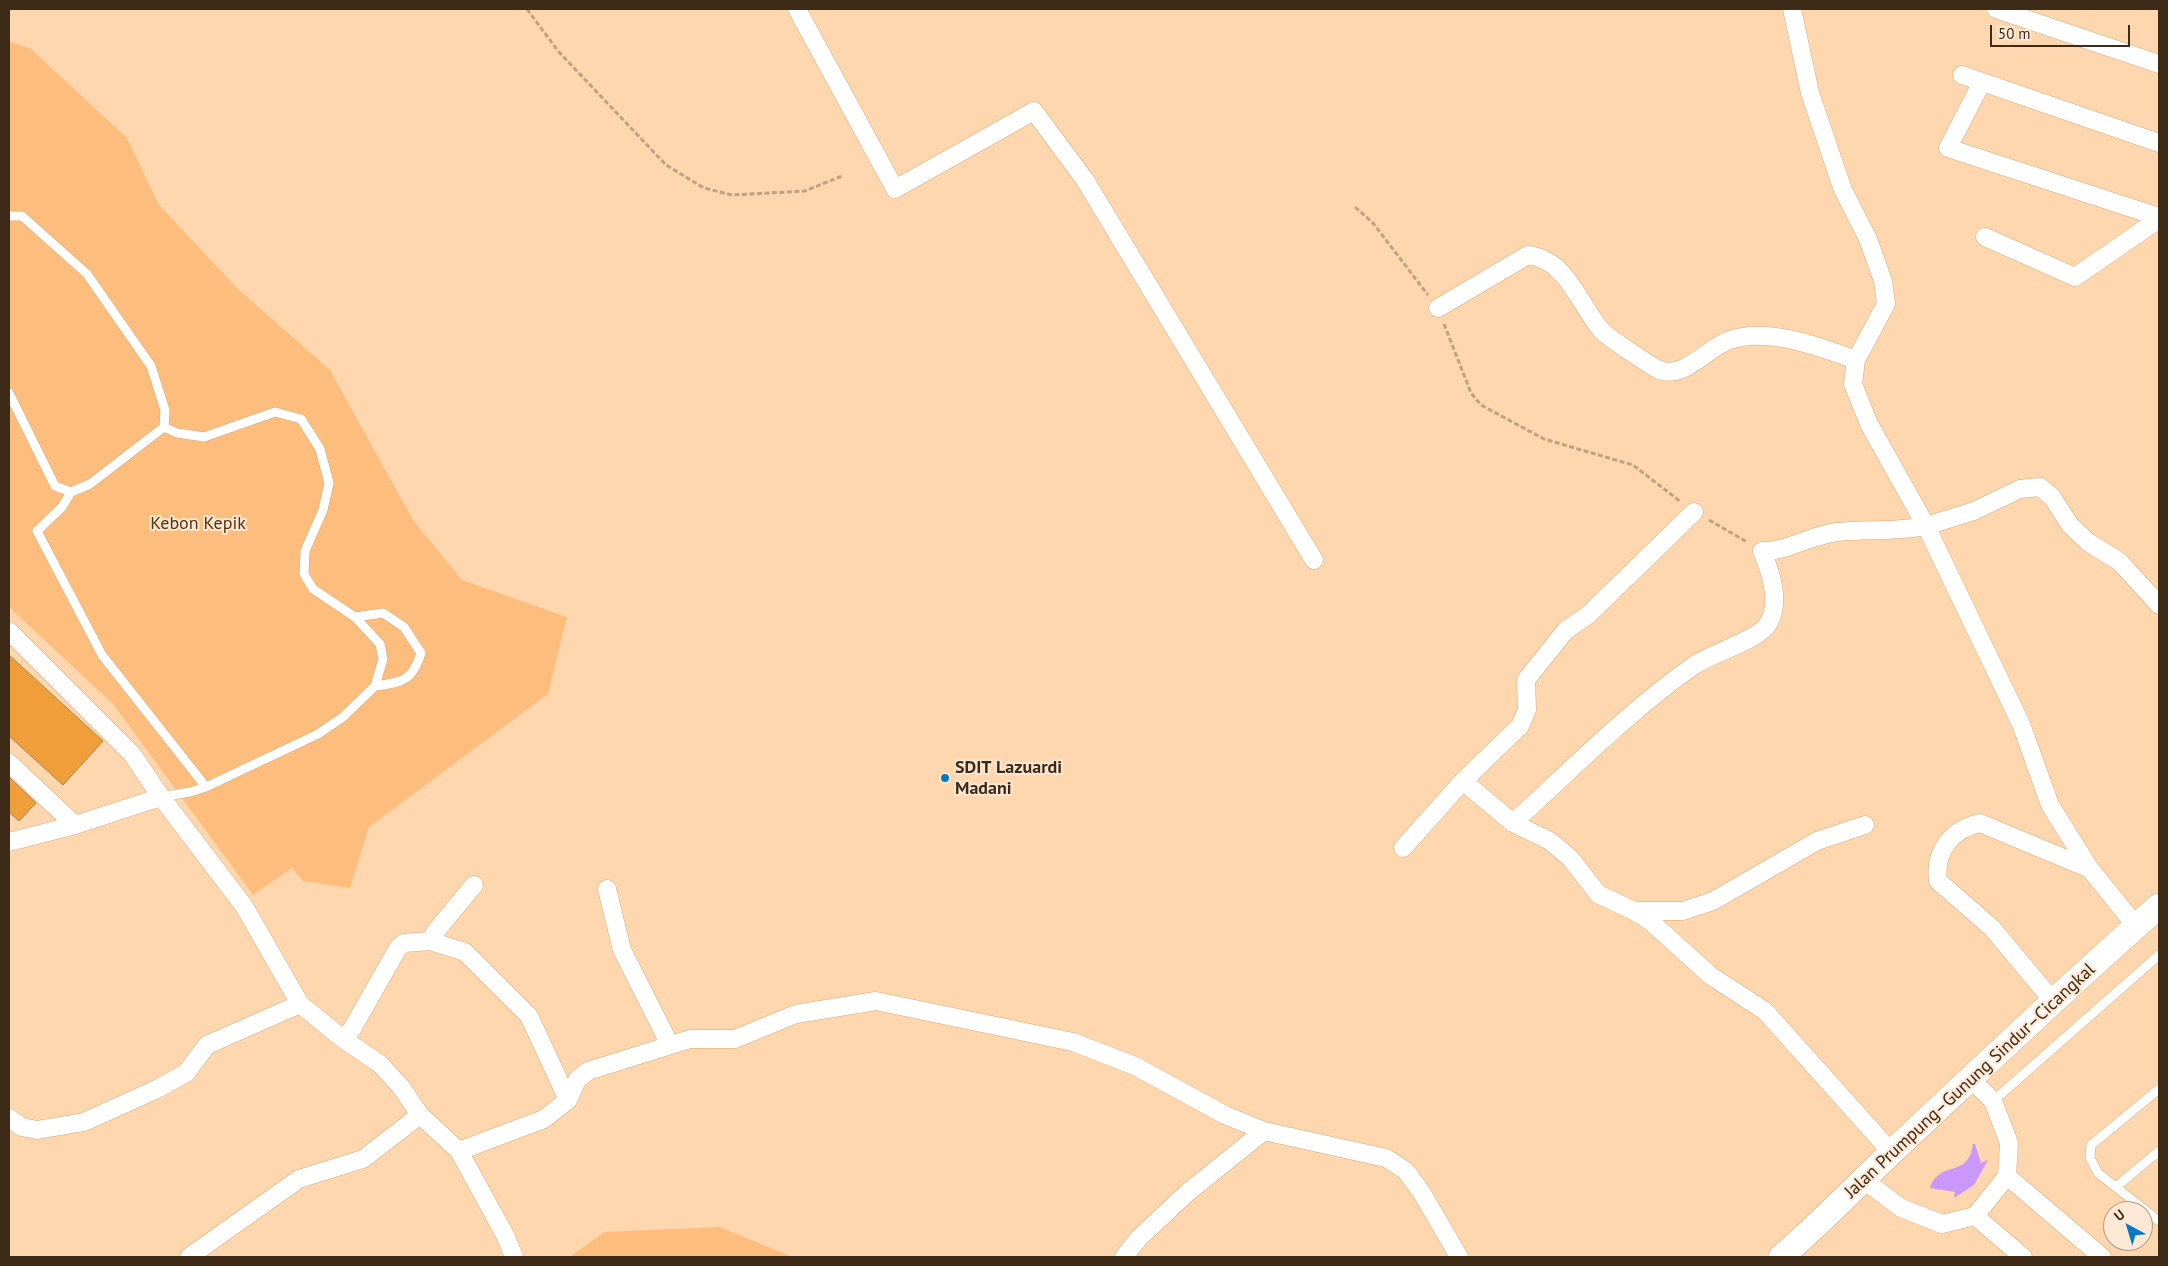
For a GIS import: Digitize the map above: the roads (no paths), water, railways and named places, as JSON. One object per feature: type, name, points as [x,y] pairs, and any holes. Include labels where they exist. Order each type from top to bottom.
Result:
[{"type":"main road","name":"Jalan Prumpung–Gunung Sindur–Cicangkal","points":[[1781,1257],[1812,1231],[2053,1001],[2159,906]]},
{"type":"street","points":[[797,9],[895,189],[1034,111],[1085,180],[1314,560]]},
{"type":"street","points":[[1792,9],[1810,93],[1843,190],[1868,239],[1883,281],[1886,304],[1856,360],[1853,384],[1869,424],[1926,526],[2021,724],[2050,805],[2090,869],[2136,926]]},
{"type":"street","points":[[1996,9],[2159,64]]},
{"type":"street","points":[[1962,75],[2159,143]]},
{"type":"street","points":[[1982,82],[1948,148],[2159,218]]},
{"type":"street","points":[[1985,237],[2075,277],[2159,218]]},
{"type":"street","points":[[1438,308],[1528,255],[1541,256],[1562,271],[1603,333],[1659,370],[1676,372],[1728,340],[1746,335],[1800,341],[1856,360]]},
{"type":"street","points":[[1513,823],[1660,690],[1704,658],[1762,632],[1769,623],[1774,602],[1770,571],[1762,551],[1773,552],[1813,536],[1837,532],[1902,531],[1926,526],[1974,511],[2020,489],[2040,487],[2052,497],[2070,525],[2088,542],[2120,562],[2159,605]]},
{"type":"street","points":[[1404,848],[1463,781],[1520,726],[1527,710],[1526,680],[1566,630],[1588,615],[1694,512]]},
{"type":"street","points":[[9,631],[132,754],[161,797],[244,906],[300,1004],[343,1040],[380,1064],[401,1087],[420,1115],[459,1151],[505,1235],[514,1257]]},
{"type":"street","points":[[9,764],[76,824]]},
{"type":"street","points":[[1463,781],[1513,823],[1550,841],[1571,860],[1598,894],[1634,911],[1650,921],[1711,976],[1765,1011],[1892,1153]]},
{"type":"street","points":[[9,842],[76,824],[161,797]]},
{"type":"street","points":[[2053,1001],[1992,928],[1938,881],[1936,867],[1944,845],[1967,826],[1980,823],[2090,869]]},
{"type":"street","points":[[1634,911],[1683,911],[1714,901],[1817,841],[1865,824]]},
{"type":"street","points":[[430,941],[474,884]]},
{"type":"street","points":[[607,889],[622,950],[665,1035],[667,1046]]},
{"type":"street","points":[[343,1040],[352,1028],[398,948],[404,943],[430,941],[465,952],[529,1016],[568,1100]]},
{"type":"street","points":[[459,1151],[544,1119],[568,1100],[577,1080],[588,1071],[690,1039],[735,1039],[796,1014],[876,1001],[1073,1042],[1136,1066],[1225,1115],[1264,1131],[1386,1158],[1406,1171],[1422,1193],[1460,1257]]},
{"type":"street","points":[[9,1118],[22,1127],[37,1130],[84,1122],[157,1089],[186,1073],[207,1045],[300,1004]]},
{"type":"street","points":[[1864,1180],[1902,1208],[1942,1224],[1975,1216],[2007,1176],[2009,1143],[1993,1101],[1971,1079]]},
{"type":"street","points":[[188,1257],[299,1179],[362,1159],[420,1115]]},
{"type":"street","points":[[1124,1257],[1138,1239],[1187,1193],[1264,1131]]},
{"type":"street","points":[[2007,1176],[2102,1257]]},
{"type":"street","points":[[1975,1216],[2023,1257]]},
{"type":"lane","points":[[9,216],[22,216],[87,274],[151,366],[165,410],[164,428],[90,484],[71,492],[62,507],[37,531],[102,655],[206,787]]},
{"type":"lane","points":[[9,393],[55,486],[71,492]]},
{"type":"lane","points":[[161,797],[206,787],[318,734],[343,718],[375,686],[383,659],[380,644],[355,616],[313,589],[304,574],[305,551],[323,510],[329,483],[320,449],[301,419],[274,412],[204,437],[177,433],[164,428]]},
{"type":"lane","points":[[355,616],[383,613],[404,627],[421,652],[416,668],[400,683],[375,686]]},
{"type":"lane","points":[[1993,1101],[2159,955]]},
{"type":"lane","points":[[2159,1089],[2091,1145],[2090,1158],[2098,1173],[2159,1221]]},
{"type":"lane","points":[[2116,1187],[2159,1152]]},
{"type":"place","name":"SDIT Lazuardi Madani","points":[[945,778]]},
{"type":"park label","name":"Kebon Kepik","points":[[198,524]]}]
